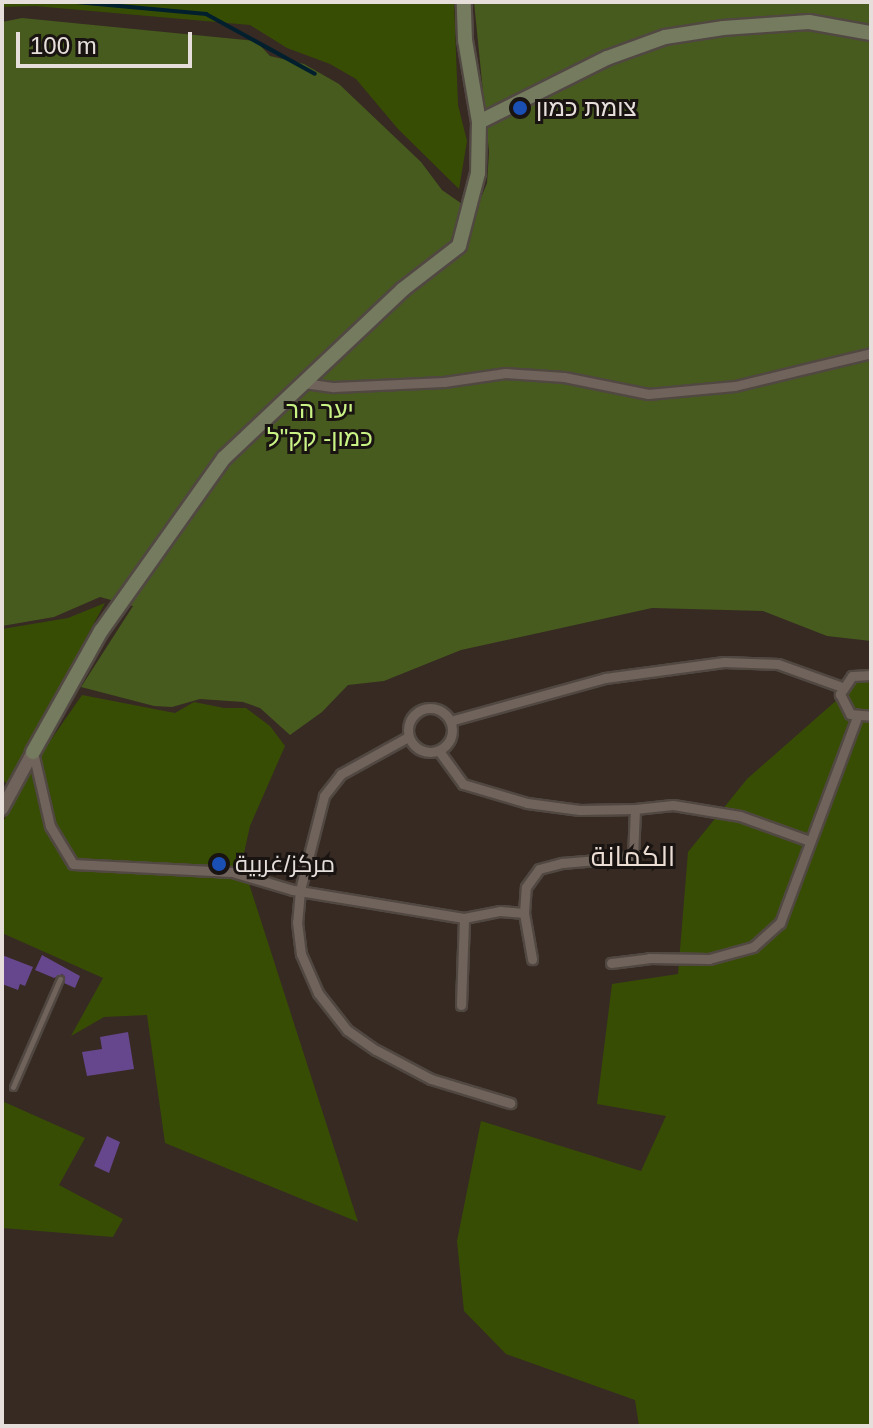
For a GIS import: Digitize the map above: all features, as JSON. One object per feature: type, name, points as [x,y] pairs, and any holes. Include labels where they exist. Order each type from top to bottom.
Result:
[{"type":"main road","points":[[33,752],[101,631],[224,458],[402,290],[459,246],[478,173],[479,122],[465,40],[464,2]]},
{"type":"main road","points":[[479,122],[607,58],[665,37],[809,22],[871,33]]},
{"type":"street","points":[[304,383],[334,387],[444,382],[505,373],[564,377],[648,394],[735,386],[871,353]]},
{"type":"street","points":[[450,721],[605,678],[724,662],[778,664],[842,687]]},
{"type":"street","points":[[870,672],[852,676],[842,687],[841,702],[857,717],[871,716]]},
{"type":"street","points":[[439,751],[449,741],[450,721],[440,710],[426,708],[413,715],[408,737],[341,774],[324,796],[300,890],[297,922],[301,954],[318,993],[347,1030],[376,1050],[431,1079],[510,1103]]},
{"type":"street","points":[[611,963],[649,958],[709,959],[753,947],[780,923],[857,717]]},
{"type":"street","points":[[408,737],[417,749],[439,751],[463,784],[527,803],[580,810],[673,805],[740,816],[810,841]]},
{"type":"street","points":[[2,809],[33,752]]},
{"type":"street","points":[[33,752],[50,826],[73,864],[232,872],[300,890],[464,918],[500,911],[524,913]]},
{"type":"street","points":[[532,959],[524,913],[526,887],[539,869],[562,863],[633,857],[635,809]]},
{"type":"street","points":[[461,1005],[464,918]]},
{"type":"lane","points":[[13,1087],[60,979]]},
{"type":"green space","points":[[2,2],[454,2],[458,105],[467,141],[459,189],[398,129],[356,79],[330,64],[287,48],[250,25],[35,6],[2,7]]},
{"type":"green space","name":"יער הר כמון- קק\"ל","points":[[474,2],[871,2],[871,641],[827,636],[763,611],[652,608],[461,650],[384,681],[348,685],[322,712],[290,735],[260,708],[243,702],[200,699],[172,707],[154,706],[81,687],[133,606],[100,597],[54,617],[2,626],[2,22],[22,18],[256,41],[270,56],[304,64],[339,84],[421,162],[442,190],[475,213],[487,183],[489,152]]},
{"type":"green space","points":[[105,603],[7,784],[2,779],[2,629],[68,618]]},
{"type":"green space","points":[[871,670],[871,1426],[639,1426],[635,1400],[506,1354],[464,1311],[457,1241],[481,1121],[641,1171],[666,1116],[597,1104],[612,984],[678,974],[688,852],[747,779]]},
{"type":"green space","points":[[82,695],[175,713],[194,702],[224,708],[246,708],[270,726],[285,746],[250,826],[242,862],[358,1222],[165,1143],[147,1015],[104,1017],[71,1036],[103,978],[2,933],[2,824],[30,770]]},
{"type":"green space","points":[[2,1101],[85,1138],[59,1185],[123,1219],[113,1237],[2,1228]]},
{"type":"building","points":[[2,955],[33,967],[25,986],[20,984],[18,990],[2,984]]},
{"type":"building","points":[[42,955],[80,976],[75,988],[64,983],[63,974],[54,978],[35,970]]},
{"type":"building","points":[[128,1032],[134,1069],[87,1076],[82,1052],[102,1049],[100,1037]]},
{"type":"building","points":[[107,1136],[120,1142],[109,1173],[94,1166]]},
{"type":"waterway","points":[[76,2],[206,14],[315,74]]},
{"type":"place","name":"צומת כמון","points":[[520,108]]},
{"type":"place","name":"مركز/غربية","points":[[219,864]]},
{"type":"district","name":"الكمانة","points":[[633,857]]}]
